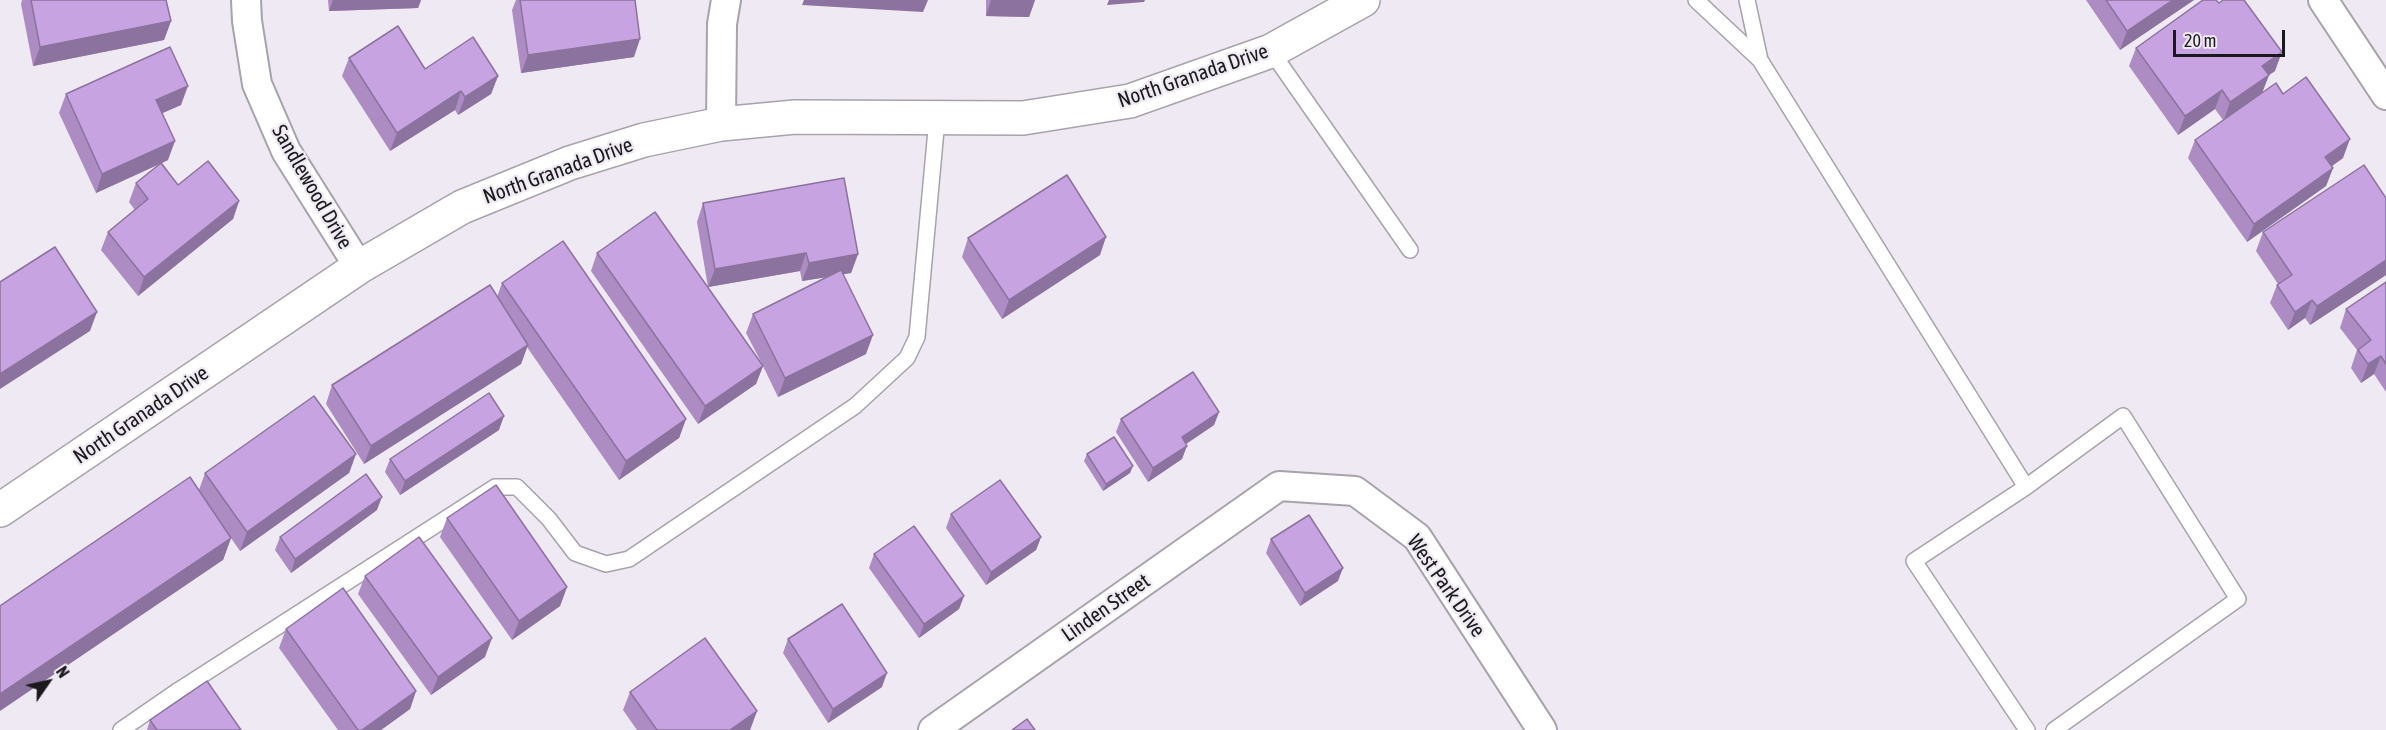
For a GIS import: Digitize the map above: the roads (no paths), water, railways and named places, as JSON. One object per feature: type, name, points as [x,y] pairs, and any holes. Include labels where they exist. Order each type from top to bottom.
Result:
[{"type":"street","name":"Sandlewood Drive","points":[[246,0],[257,84],[286,151],[359,267]]},
{"type":"street","points":[[721,124],[722,24],[726,0]]},
{"type":"street","name":"North Granada Drive","points":[[0,510],[359,267],[462,207],[570,163],[644,140],[721,124],[795,117],[1023,118],[1130,101],[1271,51],[1363,0]]},
{"type":"street","points":[[2323,0],[2386,94]]},
{"type":"street","name":"Linden Street","points":[[933,730],[1279,486]]},
{"type":"street","name":"West Park Drive","points":[[1279,486],[1355,491],[1417,537],[1542,730]]},
{"type":"lane","points":[[1696,0],[1760,60],[2026,487]]},
{"type":"lane","points":[[1747,0],[1760,60]]},
{"type":"lane","points":[[1271,51],[1410,250]]},
{"type":"lane","points":[[122,730],[188,683],[495,488],[517,487],[549,519],[575,553],[606,564],[629,559],[855,406],[908,358],[917,337],[937,119]]},
{"type":"lane","points":[[2027,730],[1914,561],[2026,487],[2122,416],[2238,599],[2054,730]]}]
